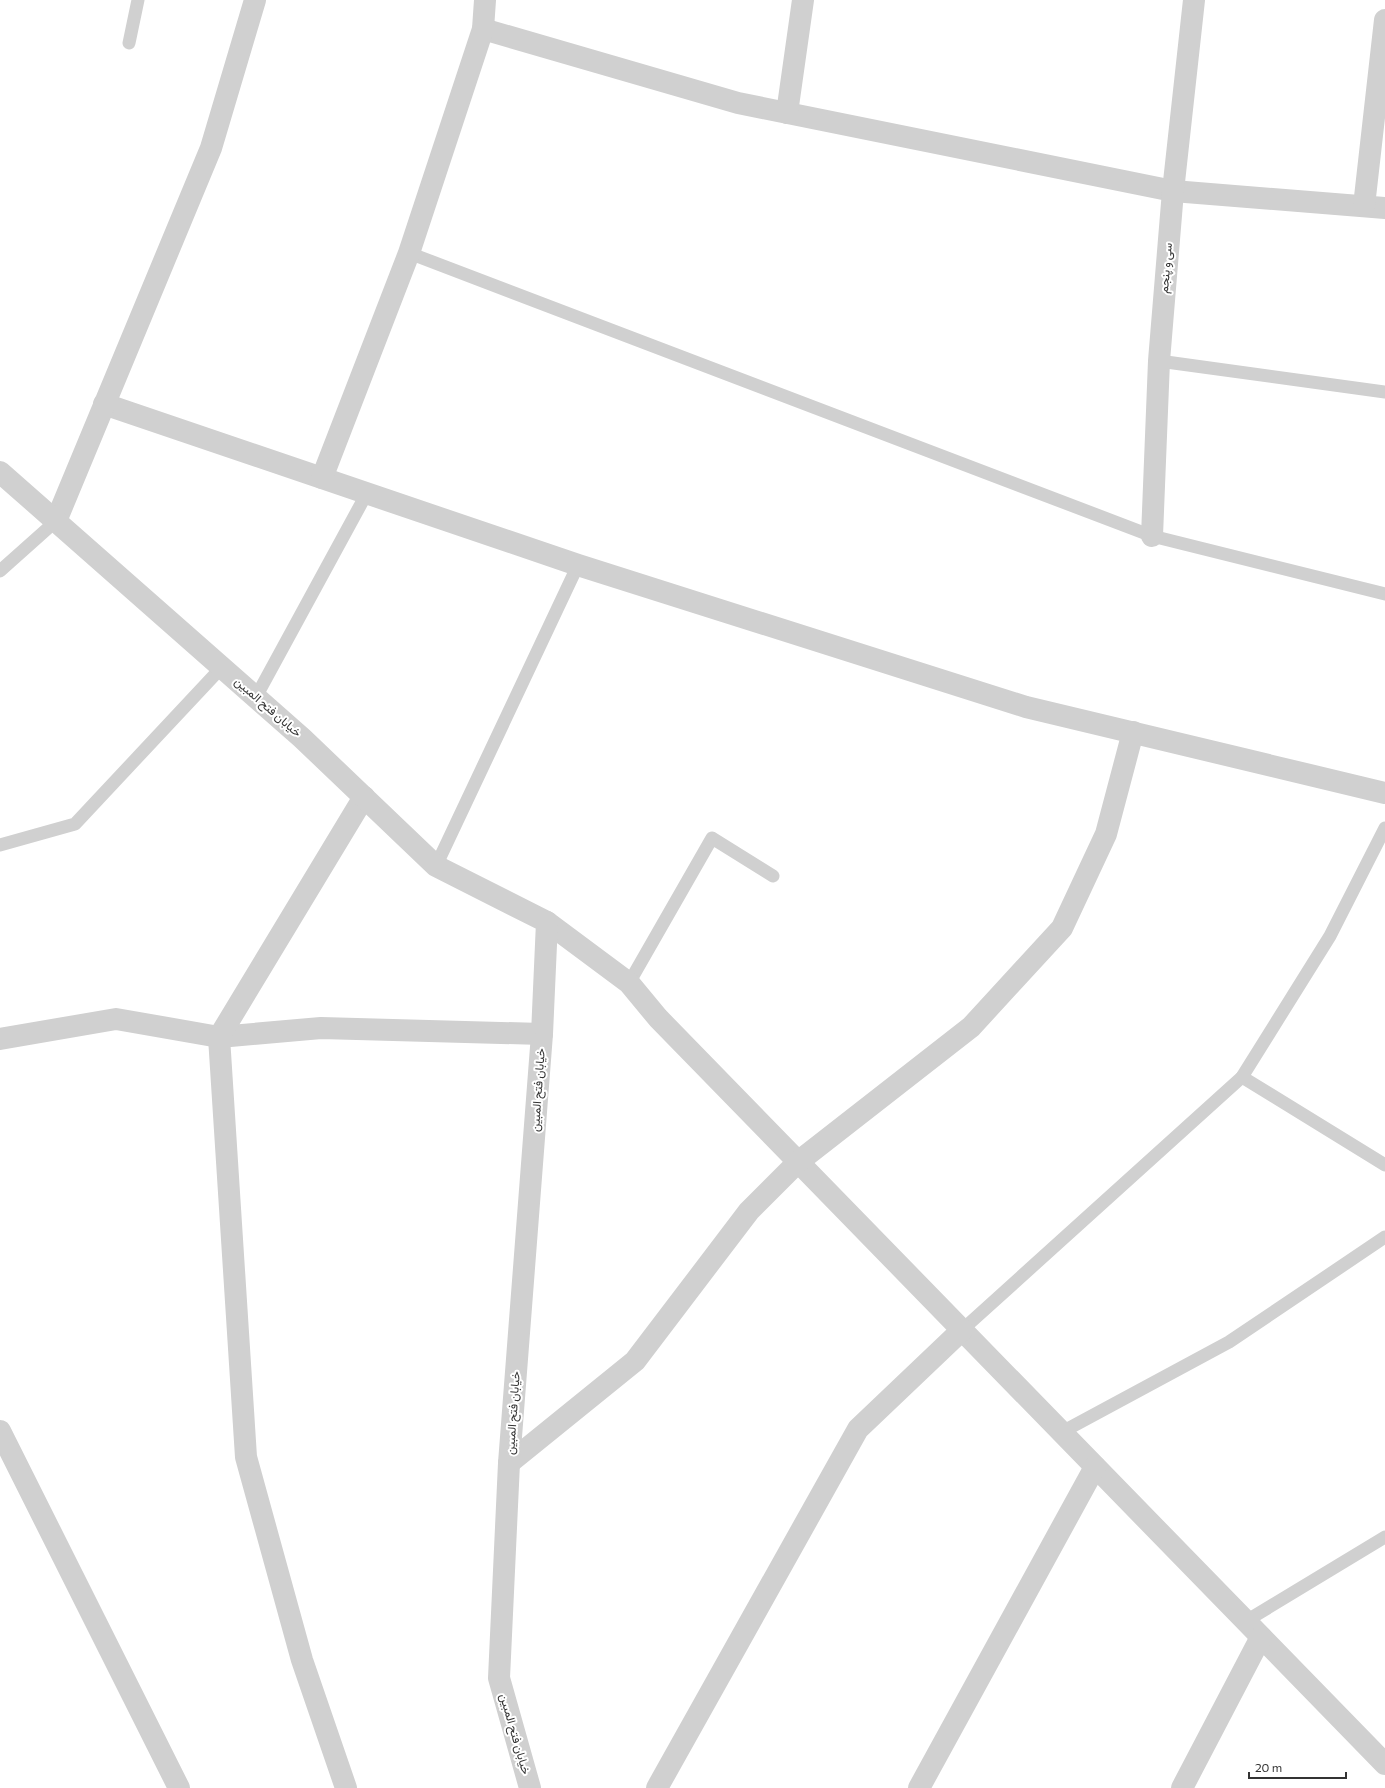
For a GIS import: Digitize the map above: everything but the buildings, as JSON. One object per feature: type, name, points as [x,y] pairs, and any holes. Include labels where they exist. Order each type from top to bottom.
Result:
[{"type":"street","points":[[56,521],[211,148],[255,0]]},
{"type":"street","points":[[322,478],[409,253],[483,29],[485,0]]},
{"type":"street","points":[[787,113],[803,0]]},
{"type":"street","name":"سی و پنجم","points":[[1152,536],[1158,361],[1173,191],[1194,0]]},
{"type":"street","points":[[483,29],[738,103],[1173,191],[1375,207],[1385,20]]},
{"type":"street","points":[[104,404],[578,565],[1026,707],[1385,793]]},
{"type":"street","name":"خیابان فتح المبین","points":[[0,472],[302,738],[436,866],[547,922],[629,983],[658,1018],[1385,1764]]},
{"type":"street","points":[[509,1463],[635,1361],[749,1211],[798,1162],[971,1027],[1062,928],[1106,834],[1133,732]]},
{"type":"street","points":[[346,1788],[302,1660],[246,1457],[219,1037],[364,797]]},
{"type":"street","name":"خیابان فتح المبین","points":[[530,1788],[499,1678],[509,1463],[542,1034],[547,922]]},
{"type":"street","points":[[0,1039],[116,1019],[219,1037],[322,1028],[542,1034]]},
{"type":"street","points":[[657,1788],[858,1429],[962,1330]]},
{"type":"street","points":[[0,1430],[179,1788]]},
{"type":"street","points":[[919,1788],[1095,1466]]},
{"type":"street","points":[[1182,1788],[1261,1637]]},
{"type":"lane","points":[[128,43],[138,0]]},
{"type":"lane","points":[[409,253],[1152,536],[1385,594]]},
{"type":"lane","points":[[1158,361],[1385,392]]},
{"type":"lane","points":[[256,697],[367,493]]},
{"type":"lane","points":[[0,571],[56,521]]},
{"type":"lane","points":[[436,866],[578,565]]},
{"type":"lane","points":[[0,845],[74,824],[222,667]]},
{"type":"lane","points":[[962,1330],[1242,1077],[1330,936],[1385,828]]},
{"type":"lane","points":[[629,983],[712,838],[773,876]]},
{"type":"lane","points":[[1242,1077],[1385,1165]]},
{"type":"lane","points":[[1062,1432],[1229,1342],[1385,1237]]},
{"type":"lane","points":[[1246,1621],[1385,1537]]}]
